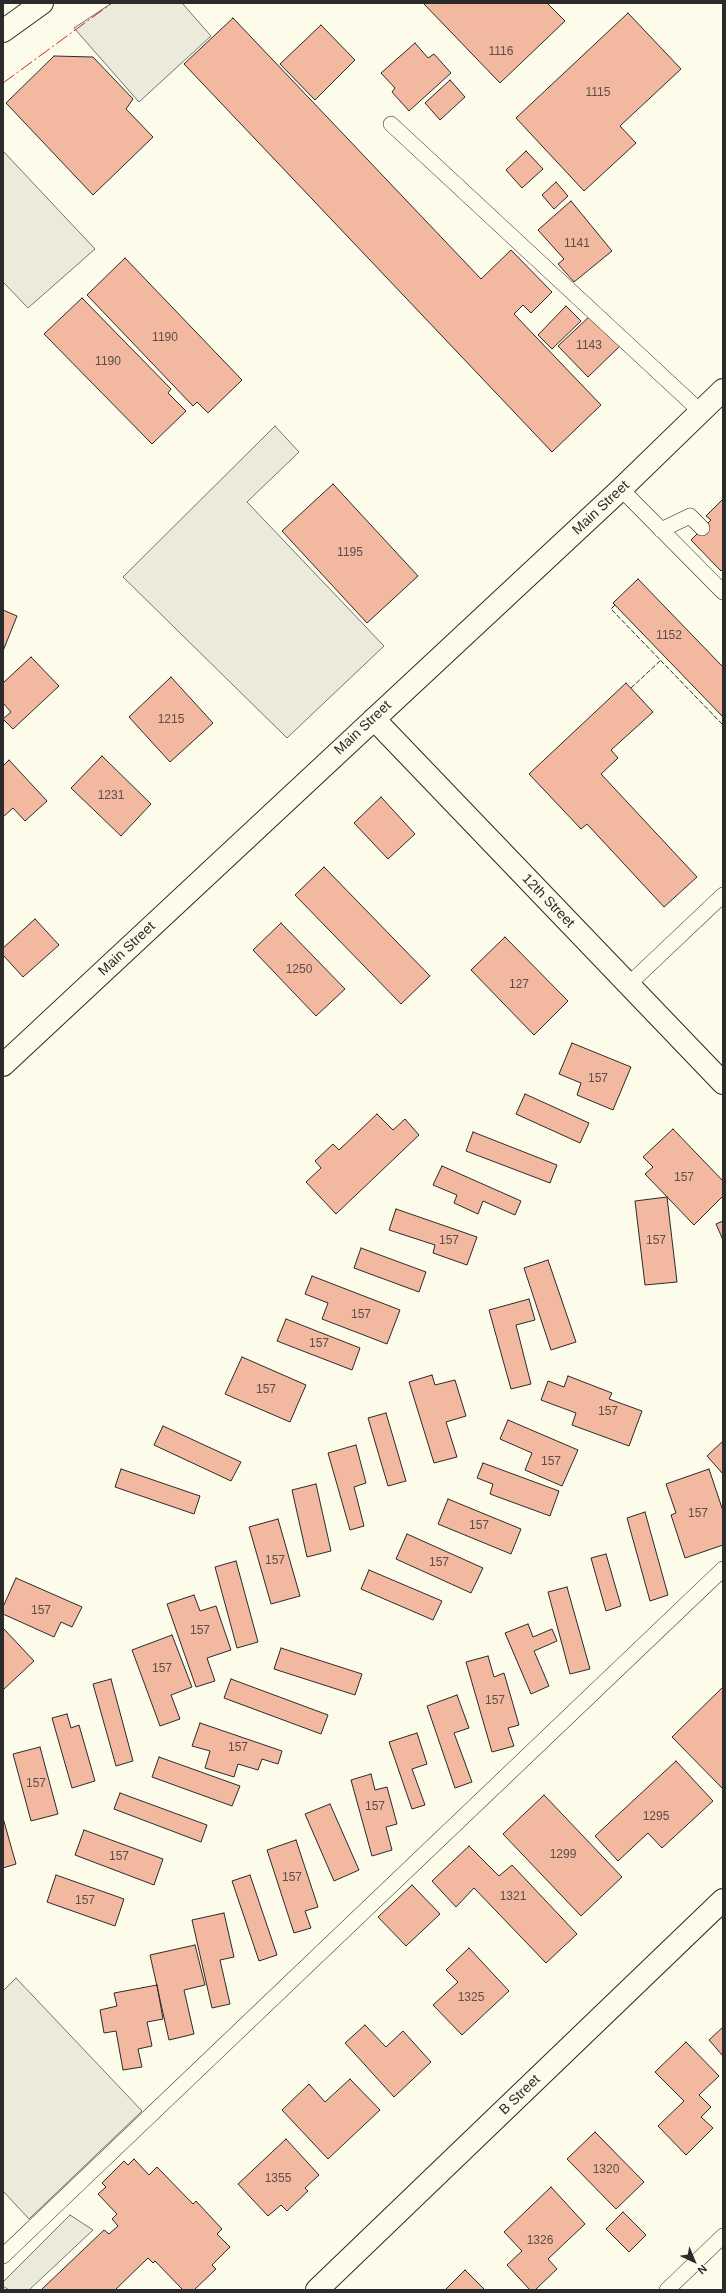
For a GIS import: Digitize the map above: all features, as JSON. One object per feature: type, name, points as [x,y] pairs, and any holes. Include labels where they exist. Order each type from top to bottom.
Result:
[{"type":"street","points":[[3,31],[42,3]]},
{"type":"street","name":"Main Street","points":[[3,1065],[621,489],[723,390]]},
{"type":"street","name":"12th Street","points":[[374,718],[723,1083]]},
{"type":"street","name":"B Street","points":[[317,2290],[723,1900]]},
{"type":"lane","points":[[391,124],[700,411]]},
{"type":"lane","points":[[621,489],[723,592]]},
{"type":"lane","points":[[661,530],[690,516],[702,528]]},
{"type":"lane","points":[[628,985],[723,895]]},
{"type":"lane","points":[[3,2256],[723,1569]]},
{"type":"lane","points":[[667,2290],[723,2236]]},
{"type":"shaded area","points":[[112,3],[182,3],[211,36],[139,102],[74,28]]},
{"type":"shaded area","points":[[3,151],[95,249],[28,308],[3,282]]},
{"type":"shaded area","points":[[275,426],[299,452],[247,502],[384,646],[287,738],[123,577]]},
{"type":"shaded area","points":[[16,1978],[142,2111],[29,2219],[3,2191],[3,1991]]},
{"type":"shaded area","points":[[70,2215],[93,2230],[29,2290],[9,2290],[3,2286],[3,2282]]},
{"type":"building","points":[[423,3],[547,3],[565,21],[500,83]]},
{"type":"building","points":[[628,13],[681,69],[620,126],[636,143],[584,191],[516,118]]},
{"type":"building","points":[[233,18],[481,279],[511,250],[552,292],[531,313],[523,305],[514,314],[601,405],[552,452],[184,64]]},
{"type":"building","points":[[321,25],[355,60],[315,100],[280,64]]},
{"type":"building","points":[[415,43],[428,58],[434,54],[451,73],[409,111],[392,92],[395,88],[381,73]]},
{"type":"building","points":[[54,56],[93,57],[133,99],[126,109],[153,137],[93,195],[6,103]]},
{"type":"building","points":[[450,80],[465,97],[440,120],[425,103]]},
{"type":"building","points":[[526,151],[543,169],[522,188],[506,170]]},
{"type":"building","points":[[556,182],[568,196],[554,209],[542,195]]},
{"type":"building","points":[[571,201],[612,251],[574,282],[558,264],[564,259],[538,230]]},
{"type":"building","points":[[125,258],[242,380],[208,413],[197,402],[193,406],[87,295]]},
{"type":"building","points":[[82,298],[171,389],[168,393],[186,411],[152,444],[44,334]]},
{"type":"building","points":[[566,306],[581,321],[552,349],[538,335]]},
{"type":"building","points":[[591,315],[620,346],[588,377],[558,346]]},
{"type":"building","points":[[333,484],[418,576],[367,623],[282,531]]},
{"type":"building","points":[[723,499],[723,569],[721,571],[691,540],[711,520],[706,516]]},
{"type":"building","points":[[638,579],[723,667],[723,717],[613,603]]},
{"type":"building","points":[[3,610],[17,616],[3,651]]},
{"type":"building","points":[[31,657],[59,686],[13,729],[3,719],[11,712],[3,703],[3,683]]},
{"type":"building","points":[[171,677],[213,723],[170,762],[129,717]]},
{"type":"building","points":[[626,683],[653,712],[611,750],[618,758],[601,774],[697,877],[664,907],[587,824],[581,829],[529,774]]},
{"type":"building","points":[[102,756],[151,804],[121,836],[71,788]]},
{"type":"building","points":[[9,760],[47,801],[25,821],[13,808],[3,817],[3,766]]},
{"type":"building","points":[[381,797],[415,834],[388,859],[354,823]]},
{"type":"building","points":[[324,867],[430,976],[401,1004],[295,895]]},
{"type":"building","points":[[35,919],[59,945],[23,977],[3,955],[3,948]]},
{"type":"building","points":[[281,923],[345,989],[316,1016],[253,950]]},
{"type":"building","points":[[505,937],[568,1001],[534,1035],[471,970]]},
{"type":"building","points":[[572,1043],[631,1067],[613,1110],[577,1095],[581,1083],[559,1074]]},
{"type":"building","points":[[525,1094],[589,1123],[580,1143],[516,1114]]},
{"type":"building","points":[[377,1114],[393,1130],[405,1119],[419,1135],[336,1214],[306,1182],[321,1168],[315,1161],[333,1144],[339,1150]]},
{"type":"building","points":[[673,1129],[723,1181],[723,1196],[694,1225],[645,1174],[653,1167],[643,1157]]},
{"type":"building","points":[[473,1132],[557,1165],[550,1183],[466,1151]]},
{"type":"building","points":[[442,1166],[521,1201],[515,1215],[483,1201],[478,1214],[454,1203],[457,1195],[433,1185]]},
{"type":"building","points":[[667,1197],[677,1282],[645,1285],[635,1201]]},
{"type":"building","points":[[396,1209],[477,1237],[467,1265],[433,1253],[435,1245],[389,1230]]},
{"type":"building","points":[[723,1221],[723,1240],[716,1224]]},
{"type":"building","points":[[361,1248],[426,1272],[419,1292],[354,1268]]},
{"type":"building","points":[[548,1260],[576,1342],[551,1350],[524,1268]]},
{"type":"building","points":[[312,1276],[400,1310],[387,1344],[322,1319],[328,1303],[305,1294]]},
{"type":"building","points":[[529,1299],[535,1320],[516,1325],[531,1384],[511,1389],[489,1310]]},
{"type":"building","points":[[286,1319],[360,1348],[352,1370],[277,1341]]},
{"type":"building","points":[[242,1357],[306,1385],[290,1422],[225,1394]]},
{"type":"building","points":[[432,1375],[435,1385],[455,1380],[466,1416],[446,1422],[457,1457],[434,1463],[409,1382]]},
{"type":"building","points":[[568,1376],[612,1393],[609,1399],[642,1411],[629,1446],[572,1425],[576,1413],[541,1400],[548,1381],[564,1387]]},
{"type":"building","points":[[386,1413],[406,1481],[388,1486],[368,1418]]},
{"type":"building","points":[[508,1420],[578,1450],[562,1486],[525,1470],[532,1453],[500,1439]]},
{"type":"building","points":[[163,1426],[241,1462],[231,1481],[154,1445]]},
{"type":"building","points":[[723,1441],[723,1474],[707,1456]]},
{"type":"building","points":[[356,1445],[366,1483],[354,1487],[364,1526],[350,1530],[328,1453]]},
{"type":"building","points":[[483,1463],[559,1491],[550,1516],[490,1494],[493,1484],[477,1478]]},
{"type":"building","points":[[121,1469],[200,1496],[194,1514],[115,1487]]},
{"type":"building","points":[[709,1469],[723,1511],[723,1545],[685,1558],[671,1515],[676,1513],[666,1484]]},
{"type":"building","points":[[316,1484],[331,1551],[307,1557],[292,1490]]},
{"type":"building","points":[[448,1499],[521,1529],[511,1554],[438,1524]]},
{"type":"building","points":[[645,1512],[668,1595],[650,1601],[627,1518]]},
{"type":"building","points":[[278,1519],[300,1596],[271,1604],[249,1527]]},
{"type":"building","points":[[407,1534],[483,1568],[471,1593],[396,1559]]},
{"type":"building","points":[[606,1554],[621,1606],[606,1611],[591,1558]]},
{"type":"building","points":[[236,1561],[258,1642],[237,1648],[215,1567]]},
{"type":"building","points":[[369,1570],[442,1601],[433,1620],[361,1589]]},
{"type":"building","points":[[16,1578],[82,1607],[72,1627],[61,1622],[54,1637],[3,1614],[3,1607]]},
{"type":"building","points":[[567,1587],[590,1669],[570,1674],[548,1592]]},
{"type":"building","points":[[194,1595],[200,1611],[216,1606],[231,1650],[207,1658],[215,1681],[196,1687],[167,1604]]},
{"type":"building","points":[[528,1624],[533,1637],[552,1629],[557,1641],[534,1651],[549,1686],[531,1694],[505,1633]]},
{"type":"building","points":[[3,1628],[34,1661],[3,1690]]},
{"type":"building","points":[[172,1635],[192,1687],[171,1695],[180,1719],[160,1726],[132,1650]]},
{"type":"building","points":[[281,1648],[362,1674],[355,1695],[274,1669]]},
{"type":"building","points":[[488,1656],[494,1677],[504,1673],[519,1725],[508,1728],[514,1746],[492,1752],[466,1662]]},
{"type":"building","points":[[111,1679],[133,1761],[116,1766],[93,1684]]},
{"type":"building","points":[[231,1679],[328,1715],[321,1734],[224,1698]]},
{"type":"building","points":[[723,1687],[723,1789],[672,1737]]},
{"type":"building","points":[[457,1695],[469,1728],[454,1733],[472,1782],[455,1788],[427,1706]]},
{"type":"building","points":[[67,1714],[71,1728],[79,1725],[95,1781],[72,1788],[52,1718]]},
{"type":"building","points":[[200,1723],[282,1751],[278,1764],[262,1759],[258,1770],[238,1764],[234,1777],[205,1768],[210,1751],[192,1746]]},
{"type":"building","points":[[417,1733],[427,1764],[412,1769],[425,1805],[412,1809],[389,1742]]},
{"type":"building","points":[[40,1747],[58,1814],[31,1821],[13,1754]]},
{"type":"building","points":[[159,1757],[240,1786],[232,1806],[152,1777]]},
{"type":"building","points":[[676,1761],[713,1801],[662,1848],[648,1833],[618,1861],[595,1836]]},
{"type":"building","points":[[371,1774],[375,1790],[387,1787],[397,1824],[386,1827],[392,1850],[372,1856],[351,1780]]},
{"type":"building","points":[[120,1793],[207,1825],[201,1842],[114,1809]]},
{"type":"building","points":[[544,1795],[622,1877],[581,1916],[503,1834]]},
{"type":"building","points":[[330,1804],[359,1870],[334,1881],[305,1814]]},
{"type":"building","points":[[3,1818],[16,1864],[3,1868]]},
{"type":"building","points":[[84,1830],[163,1859],[154,1885],[75,1855]]},
{"type":"building","points":[[296,1840],[318,1907],[305,1911],[311,1928],[294,1933],[267,1850]]},
{"type":"building","points":[[469,1846],[499,1876],[512,1865],[577,1934],[546,1963],[474,1888],[456,1907],[432,1881]]},
{"type":"building","points":[[56,1875],[124,1899],[115,1926],[47,1902]]},
{"type":"building","points":[[250,1875],[277,1955],[259,1961],[232,1881]]},
{"type":"building","points":[[412,1885],[440,1914],[406,1946],[378,1917]]},
{"type":"building","points":[[224,1913],[234,1957],[220,1960],[230,2004],[212,2008],[192,1920]]},
{"type":"building","points":[[195,1945],[205,1985],[184,1990],[194,2034],[169,2040],[150,1955]]},
{"type":"building","points":[[469,1948],[509,1991],[462,2035],[433,2005],[458,1982],[446,1970]]},
{"type":"building","points":[[157,1985],[163,2019],[147,2022],[152,2046],[138,2049],[142,2067],[123,2070],[116,2031],[104,2033],[100,2010],[117,2006],[114,1993]]},
{"type":"building","points":[[365,2025],[386,2047],[403,2031],[431,2062],[394,2097],[345,2043]]},
{"type":"building","points":[[723,2027],[723,2056],[709,2040]]},
{"type":"building","points":[[686,2042],[719,2076],[699,2095],[711,2107],[701,2117],[713,2128],[686,2155],[658,2126],[684,2101],[655,2072]]},
{"type":"building","points":[[350,2079],[380,2110],[328,2159],[282,2110],[309,2084],[325,2102]]},
{"type":"building","points":[[595,2132],[644,2182],[616,2209],[567,2159]]},
{"type":"building","points":[[286,2139],[319,2175],[305,2188],[308,2191],[287,2211],[281,2205],[268,2216],[238,2184]]},
{"type":"building","points":[[134,2159],[149,2175],[157,2167],[193,2204],[196,2201],[222,2229],[217,2234],[230,2247],[212,2265],[216,2269],[194,2290],[183,2290],[155,2261],[153,2263],[148,2258],[115,2290],[41,2290],[104,2230],[109,2234],[118,2226],[112,2219],[117,2214],[98,2194],[106,2187],[102,2183],[124,2161],[128,2165]]},
{"type":"building","points":[[551,2187],[585,2224],[548,2259],[557,2269],[535,2290],[530,2290],[507,2265],[522,2251],[504,2232]]},
{"type":"building","points":[[623,2212],[646,2235],[629,2252],[606,2229]]},
{"type":"building","points":[[465,2270],[485,2290],[445,2290]]},
{"type":"fence","points":[[615,605],[611,609],[723,725]]},
{"type":"fence","points":[[631,688],[661,660]]},
{"type":"power","points":[[3,83],[112,3]]}]
